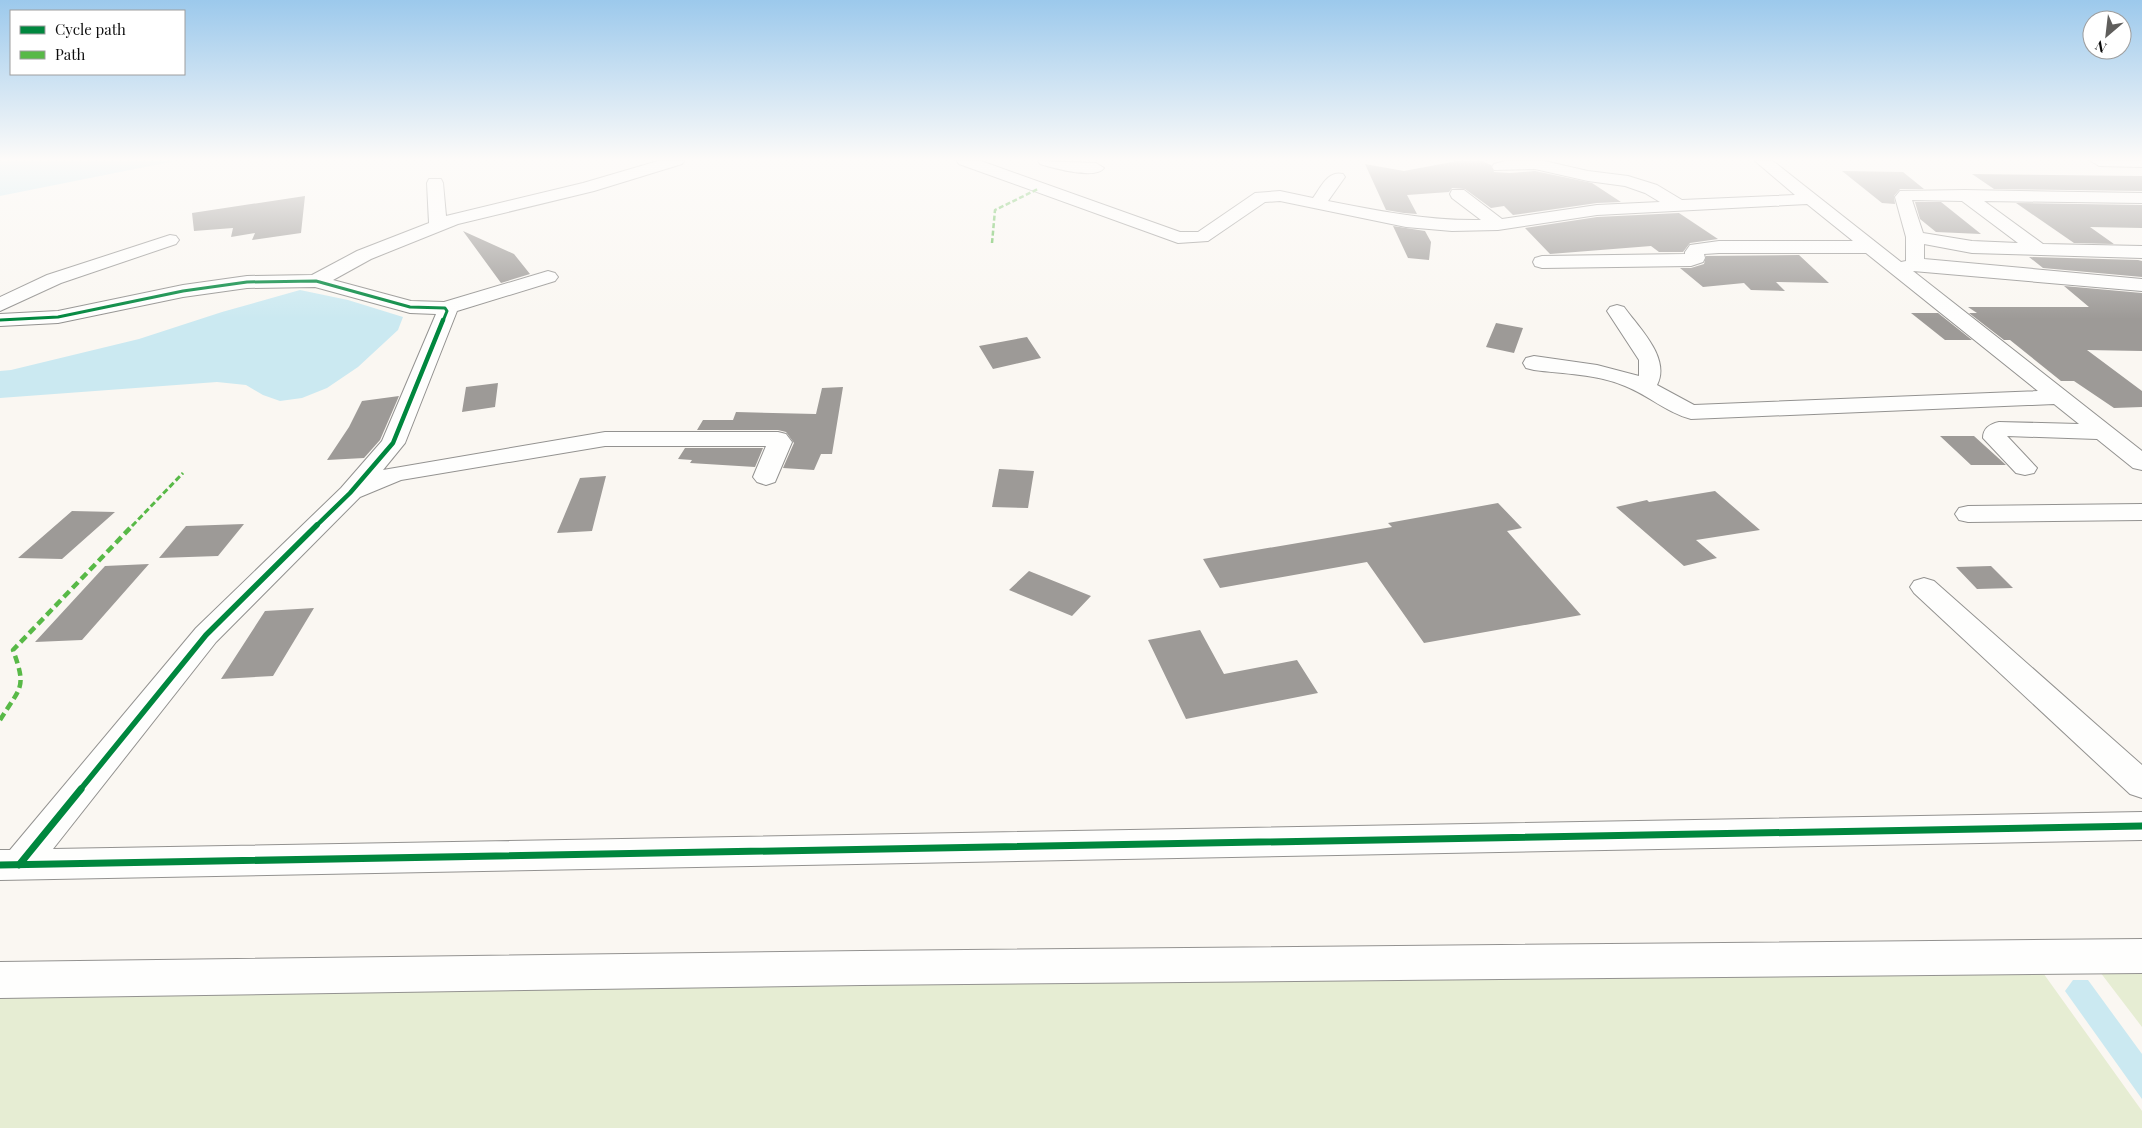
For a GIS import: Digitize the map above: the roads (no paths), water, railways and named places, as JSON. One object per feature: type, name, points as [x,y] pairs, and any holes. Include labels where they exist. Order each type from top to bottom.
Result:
[{"type":"street","points":[[437,214],[438,224]]},
{"type":"street","points":[[316,281],[364,255],[438,224],[480,214]]},
{"type":"street","points":[[1111,214],[1178,238],[1202,237],[1237,214]]},
{"type":"street","points":[[1367,214],[1428,225],[1498,225],[1573,214]]},
{"type":"street","points":[[1483,214],[1498,225]]},
{"type":"street","points":[[1828,214],[1870,247],[1906,266],[2059,397],[2142,463]]},
{"type":"street","points":[[1906,266],[1915,237],[1908,214]]},
{"type":"street","points":[[1990,214],[2037,248]]},
{"type":"street","points":[[1915,237],[1972,247],[2142,252]]},
{"type":"street","points":[[0,305],[54,279],[170,240]]},
{"type":"street","points":[[1542,262],[1691,260],[1696,258],[1694,252],[1697,249],[1719,247],[1870,247]]},
{"type":"street","points":[[1906,266],[2142,285]]},
{"type":"street","points":[[0,320],[58,317],[183,291],[247,282],[316,281],[410,307],[445,308],[548,277]]},
{"type":"street","points":[[10,865],[206,635],[350,493],[393,443],[447,311],[445,308]]},
{"type":"street","points":[[1617,311],[1650,360],[1650,377],[1645,387]]},
{"type":"street","points":[[1534,363],[1612,375],[1645,387],[1680,408],[1702,412],[2059,397]]},
{"type":"street","points":[[2025,468],[1995,438],[1995,433],[1999,429],[2103,432]]},
{"type":"street","points":[[350,493],[395,474],[605,439],[778,439],[780,442],[766,477]]},
{"type":"street","points":[[1968,514],[2142,512]]},
{"type":"street","points":[[1924,587],[2142,785]]},
{"type":"street","points":[[10,865],[2142,826]]},
{"type":"street","points":[[0,980],[862,968],[2142,956]]},
{"type":"water","points":[[300,290],[348,300],[403,317],[398,330],[358,367],[327,388],[302,398],[280,401],[263,395],[246,385],[217,382],[0,398],[0,371],[139,339],[222,312]]},
{"type":"water","points":[[2073,980],[2088,980],[2142,1054],[2142,1099],[2065,991]]}]
